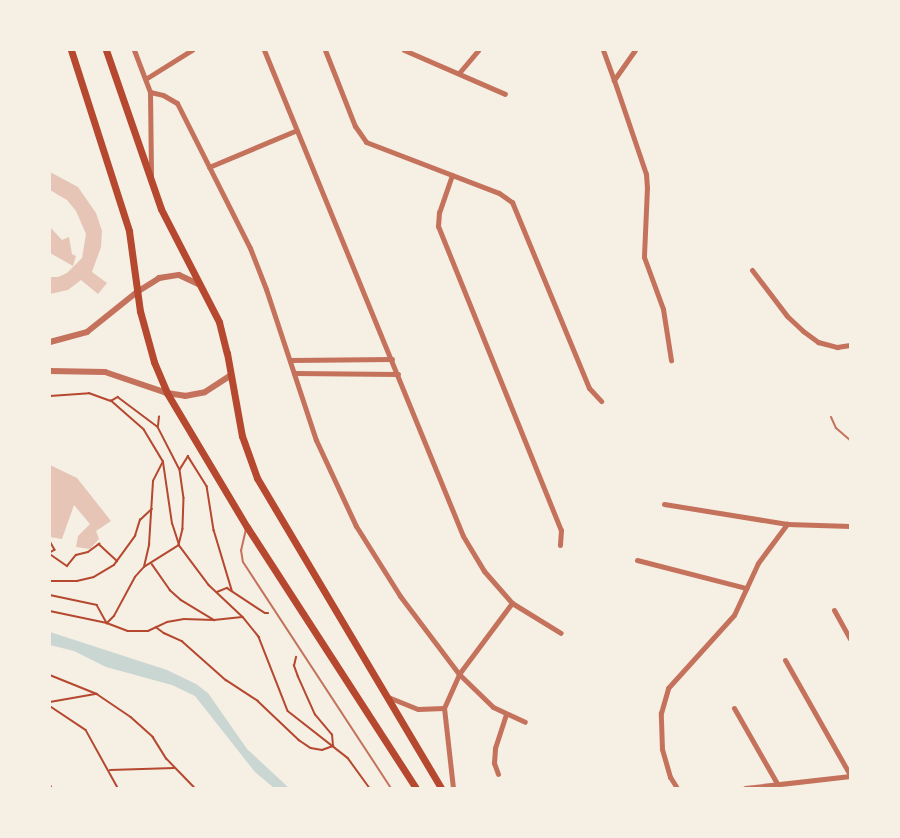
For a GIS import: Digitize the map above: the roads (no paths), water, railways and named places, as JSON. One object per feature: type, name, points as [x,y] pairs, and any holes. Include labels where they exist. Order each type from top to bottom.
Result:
[{"type":"main road","points":[[71,50],[129,231],[137,292],[146,336],[167,393],[247,527],[416,789]]},
{"type":"main road","points":[[106,50],[150,183],[170,230],[219,322],[246,449],[257,478],[441,789]]},
{"type":"street","points":[[134,50],[147,78],[150,92],[150,183]]},
{"type":"street","points":[[147,78],[192,50]]},
{"type":"street","points":[[264,50],[463,536],[484,571],[512,603],[561,633]]},
{"type":"street","points":[[325,50],[362,138],[499,193],[512,202],[590,388],[601,401]]},
{"type":"street","points":[[404,50],[505,94]]},
{"type":"street","points":[[459,73],[478,50]]},
{"type":"street","points":[[603,50],[646,174],[644,257],[663,309],[671,360]]},
{"type":"street","points":[[614,80],[635,50]]},
{"type":"street","points":[[150,92],[163,95],[177,103],[258,268],[327,468],[356,526],[400,596],[459,674],[483,699],[506,715],[525,722]]},
{"type":"street","points":[[209,167],[297,130]]},
{"type":"street","points":[[452,175],[439,212],[438,226],[561,530],[560,545]]},
{"type":"street","points":[[752,270],[787,315],[803,331],[818,342],[837,347],[850,345]]},
{"type":"street","points":[[50,342],[87,332],[137,292],[152,282],[170,275],[189,278],[200,285]]},
{"type":"street","points":[[290,360],[392,359]]},
{"type":"street","points":[[50,371],[105,372],[167,393],[196,396],[231,375]]},
{"type":"street","points":[[294,373],[398,374]]},
{"type":"street","points":[[664,504],[787,524],[850,526]]},
{"type":"street","points":[[677,789],[670,777],[662,749],[662,702],[679,672],[734,615],[758,563],[787,524]]},
{"type":"street","points":[[637,560],[746,588]]},
{"type":"street","points":[[453,789],[444,708],[459,674],[512,603]]},
{"type":"street","points":[[834,610],[850,639]]},
{"type":"street","points":[[745,789],[850,775],[785,660]]},
{"type":"street","points":[[388,697],[418,709],[444,708]]},
{"type":"street","points":[[734,708],[778,784]]},
{"type":"street","points":[[498,774],[494,763],[495,748],[506,715]]},
{"type":"lane","points":[[831,417],[836,428],[850,440]]},
{"type":"lane","points":[[247,527],[243,535],[242,558],[391,789]]}]
